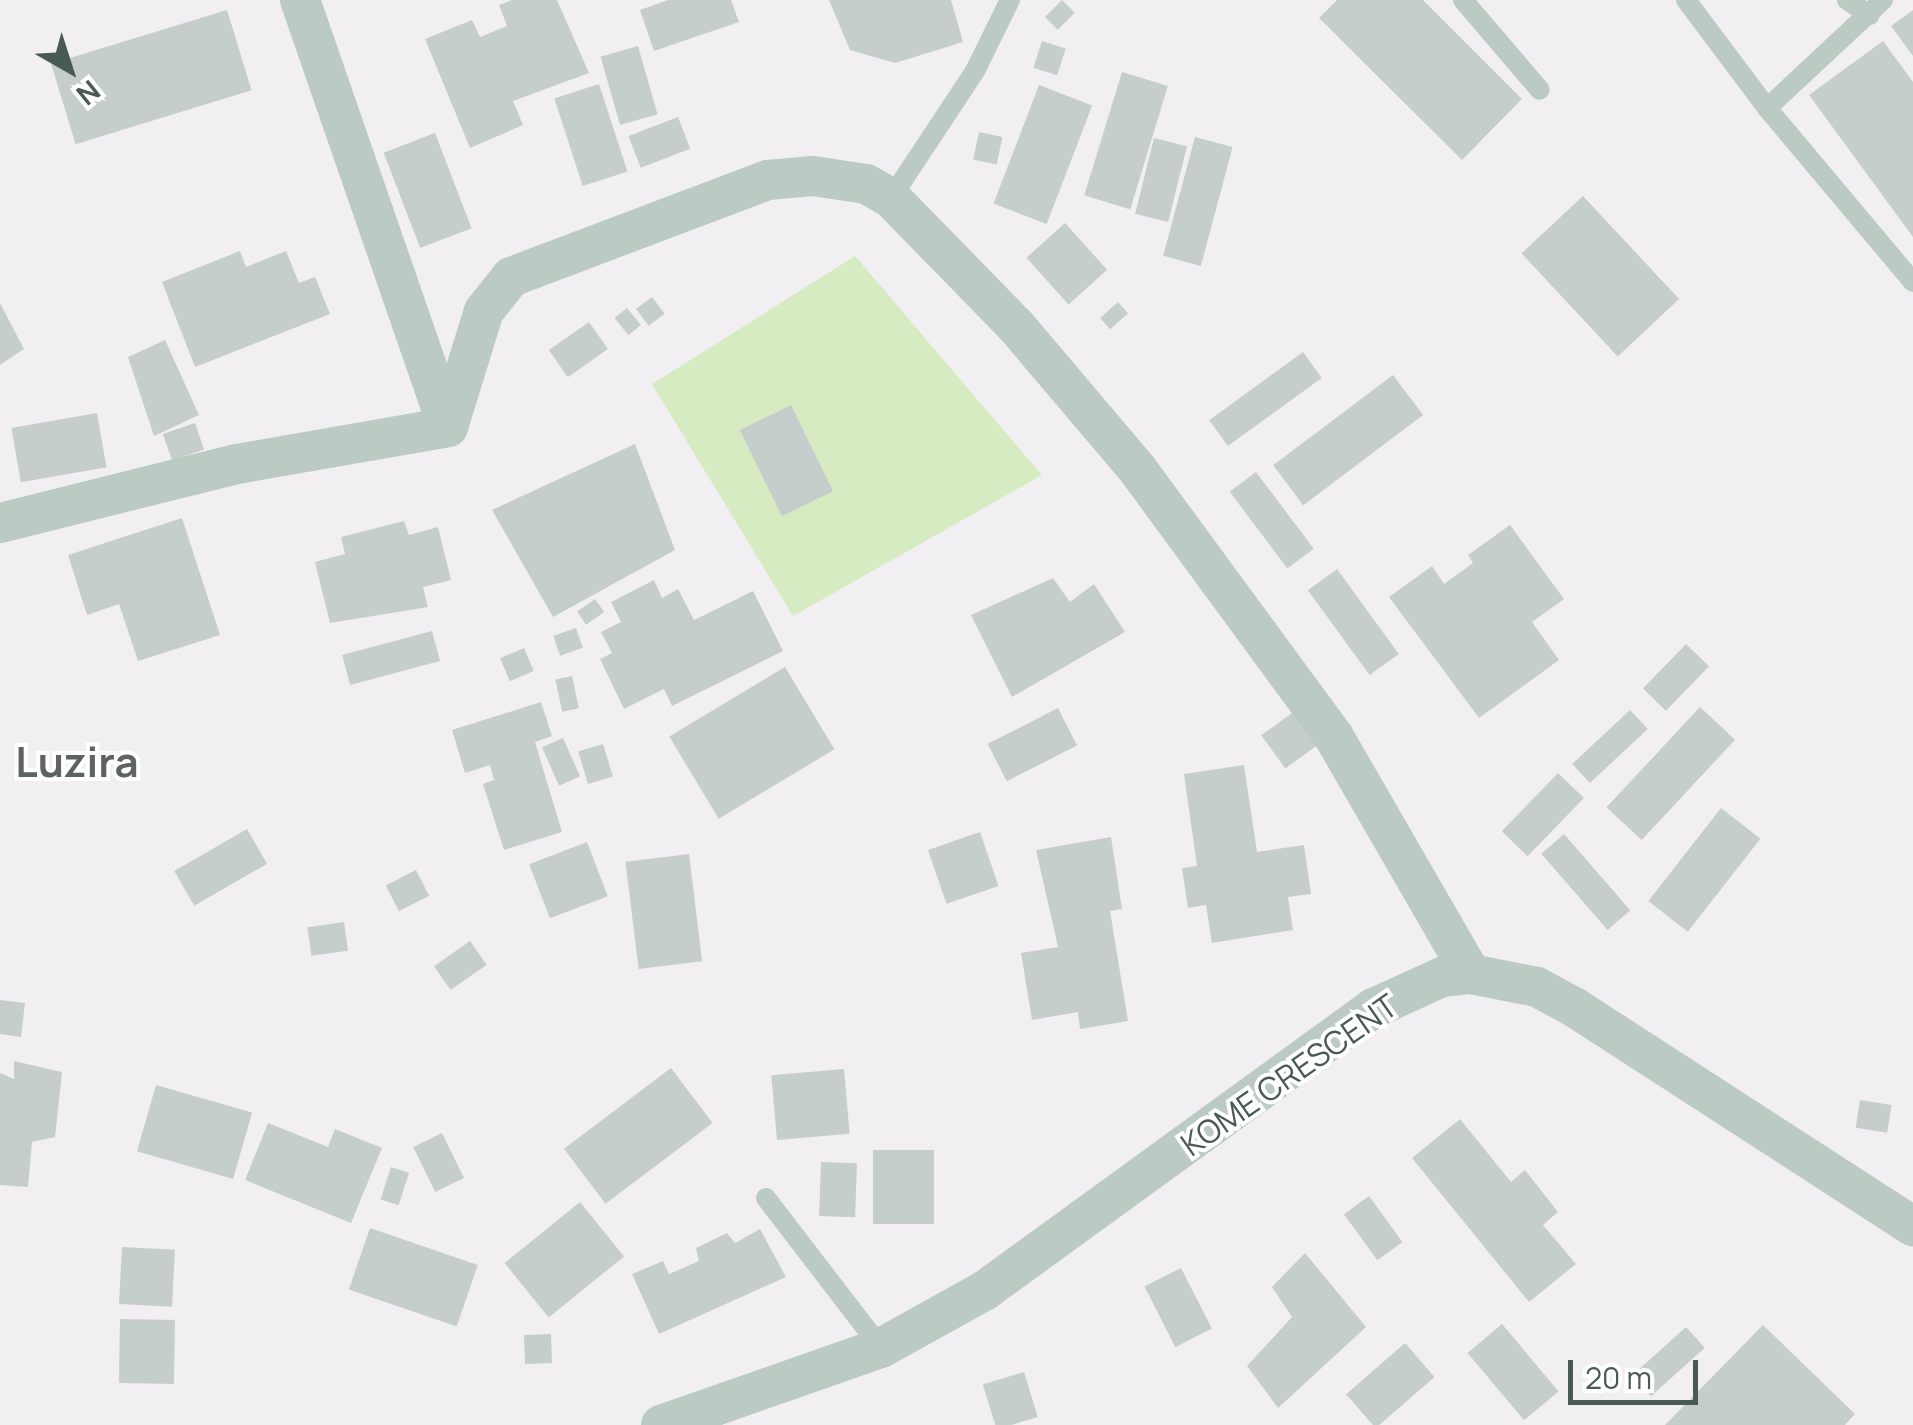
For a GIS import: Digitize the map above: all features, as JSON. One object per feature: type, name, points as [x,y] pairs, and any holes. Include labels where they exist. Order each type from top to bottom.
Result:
[{"type":"street","points":[[300,0],[448,427]]},
{"type":"street","points":[[448,427],[461,401],[484,311],[510,277],[768,180],[843,178],[891,198],[1016,326],[1138,470],[1334,737],[1471,974]]},
{"type":"street","points":[[0,523],[237,464],[448,427]]},
{"type":"street","name":"KOME CRESCENT","points":[[661,1425],[881,1348],[1058,1242],[1374,1008],[1442,977],[1471,974],[1537,987],[1913,1226]]},
{"type":"lane","points":[[891,198],[974,71],[1010,0]]},
{"type":"lane","points":[[1463,0],[1540,90]]},
{"type":"lane","points":[[1686,0],[1767,108],[1913,282]]},
{"type":"lane","points":[[1847,0],[1876,8]]},
{"type":"lane","points":[[1767,108],[1876,8]]},
{"type":"lane","points":[[766,1198],[881,1348]]},
{"type":"green space","points":[[855,256],[1042,475],[793,616],[652,384]]},
{"type":"building","points":[[512,0],[557,0],[589,73],[513,101],[523,125],[470,148],[425,39],[472,20],[480,37],[507,26],[499,5]]},
{"type":"building","points":[[668,0],[731,0],[739,22],[654,51],[640,10]]},
{"type":"building","points":[[829,0],[951,0],[963,42],[895,63],[850,50]]},
{"type":"building","points":[[1062,0],[1075,13],[1058,30],[1045,17]]},
{"type":"building","points":[[1337,0],[1423,0],[1522,99],[1462,160],[1319,18]]},
{"type":"building","points":[[227,10],[252,90],[76,144],[51,64]]},
{"type":"building","points":[[1913,10],[1913,56],[1891,26]]},
{"type":"building","points":[[1042,41],[1066,49],[1057,75],[1033,68]]},
{"type":"building","points":[[1883,41],[1913,82],[1913,237],[1809,95]]},
{"type":"building","points":[[638,46],[658,114],[620,125],[601,57]]},
{"type":"building","points":[[1122,72],[1168,86],[1130,209],[1084,195]]},
{"type":"building","points":[[599,84],[627,171],[583,186],[554,99]]},
{"type":"building","points":[[1039,85],[1092,105],[1047,224],[993,204]]},
{"type":"building","points":[[678,117],[690,149],[641,168],[629,136]]},
{"type":"building","points":[[979,132],[1002,137],[997,164],[973,159]]},
{"type":"building","points":[[435,133],[472,228],[420,248],[384,153]]},
{"type":"building","points":[[1195,137],[1233,147],[1201,266],[1163,256]]},
{"type":"building","points":[[1154,138],[1187,146],[1168,222],[1135,214]]},
{"type":"building","points":[[1583,196],[1679,299],[1618,356],[1522,253]]},
{"type":"building","points":[[1065,223],[1107,270],[1069,305],[1026,258]]},
{"type":"building","points":[[240,251],[246,267],[286,251],[299,283],[315,277],[330,314],[195,367],[162,282]]},
{"type":"building","points":[[652,297],[665,314],[649,326],[636,309]]},
{"type":"building","points":[[1118,302],[1128,313],[1110,329],[1100,318]]},
{"type":"building","points":[[0,303],[24,349],[0,365]]},
{"type":"building","points":[[627,308],[641,325],[628,335],[615,318]]},
{"type":"building","points":[[589,322],[608,349],[568,377],[549,350]]},
{"type":"building","points":[[165,340],[199,415],[154,436],[128,357]]},
{"type":"building","points":[[1303,352],[1322,378],[1228,446],[1209,420]]},
{"type":"building","points":[[1393,375],[1423,415],[1303,505],[1273,465]]},
{"type":"building","points":[[791,405],[833,491],[782,516],[740,430]]},
{"type":"building","points":[[97,413],[107,467],[21,482],[11,428]]},
{"type":"building","points":[[195,423],[204,449],[172,461],[163,434]]},
{"type":"building","points":[[635,444],[675,550],[553,617],[492,510]]},
{"type":"building","points":[[1256,472],[1314,549],[1287,569],[1230,492]]},
{"type":"building","points":[[182,518],[220,635],[138,661],[119,604],[87,615],[68,555]]},
{"type":"building","points":[[404,521],[409,535],[438,527],[451,580],[423,587],[428,607],[330,623],[315,562],[345,554],[341,537]]},
{"type":"building","points":[[1510,525],[1564,599],[1532,622],[1559,660],[1479,718],[1389,597],[1432,566],[1444,584],[1473,563],[1468,555]]},
{"type":"building","points":[[1337,569],[1399,654],[1370,675],[1308,590]]},
{"type":"building","points":[[1053,578],[1070,602],[1094,584],[1125,632],[1012,697],[971,615]]},
{"type":"building","points":[[654,580],[662,598],[678,589],[694,620],[753,591],[783,651],[672,706],[664,689],[624,709],[600,659],[612,653],[601,632],[621,622],[611,602]]},
{"type":"building","points":[[595,599],[604,612],[586,625],[577,612]]},
{"type":"building","points":[[576,628],[583,648],[560,656],[553,636]]},
{"type":"building","points":[[432,631],[440,661],[350,685],[342,655]]},
{"type":"building","points":[[1686,644],[1709,666],[1666,711],[1643,689]]},
{"type":"building","points":[[524,648],[534,671],[510,681],[500,658]]},
{"type":"building","points":[[785,667],[834,749],[719,819],[669,737]]},
{"type":"building","points":[[572,676],[579,708],[562,712],[555,680]]},
{"type":"building","points":[[541,702],[552,736],[535,742],[562,832],[504,850],[483,784],[494,780],[490,765],[465,773],[452,730]]},
{"type":"building","points":[[1700,707],[1735,740],[1642,840],[1607,807]]},
{"type":"building","points":[[1058,708],[1077,745],[1007,781],[988,744]]},
{"type":"building","points":[[1296,710],[1320,743],[1285,768],[1261,735]]},
{"type":"building","points":[[1630,710],[1648,729],[1590,783],[1572,764]]},
{"type":"building","points":[[563,738],[580,776],[559,786],[542,747]]},
{"type":"building","points":[[603,744],[613,777],[588,784],[578,752]]},
{"type":"building","points":[[1244,765],[1257,852],[1304,845],[1311,894],[1288,897],[1293,930],[1212,943],[1206,905],[1188,908],[1182,868],[1197,866],[1184,774]]},
{"type":"building","points":[[1558,773],[1584,798],[1528,856],[1502,831]]},
{"type":"building","points":[[1721,808],[1760,839],[1688,932],[1648,901]]},
{"type":"building","points":[[247,829],[267,864],[194,906],[174,871]]},
{"type":"building","points":[[980,832],[999,886],[947,904],[928,850]]},
{"type":"building","points":[[1564,834],[1630,910],[1608,930],[1541,854]]},
{"type":"building","points":[[1111,837],[1122,909],[1110,911],[1128,1021],[1080,1029],[1078,1012],[1032,1020],[1021,953],[1058,947],[1036,850]]},
{"type":"building","points":[[587,842],[608,896],[550,918],[529,864]]},
{"type":"building","points":[[689,854],[702,961],[639,969],[625,862]]},
{"type":"building","points":[[416,870],[429,896],[399,911],[386,885]]},
{"type":"building","points":[[344,922],[348,951],[311,956],[307,927]]},
{"type":"building","points":[[470,941],[487,965],[451,990],[434,966]]},
{"type":"building","points":[[0,1000],[25,1003],[21,1037],[0,1034]]},
{"type":"building","points":[[14,1061],[62,1072],[55,1137],[32,1142],[28,1187],[0,1185],[0,1073],[14,1079]]},
{"type":"building","points":[[671,1068],[713,1123],[606,1204],[564,1149]]},
{"type":"building","points":[[844,1069],[850,1134],[777,1140],[771,1075]]},
{"type":"building","points":[[156,1085],[252,1113],[233,1179],[137,1151]]},
{"type":"building","points":[[1860,1100],[1892,1105],[1887,1133],[1856,1128]]},
{"type":"building","points":[[1460,1119],[1511,1182],[1525,1170],[1558,1212],[1543,1225],[1576,1264],[1529,1302],[1412,1158]]},
{"type":"building","points":[[268,1123],[328,1147],[335,1129],[382,1148],[351,1223],[245,1180]]},
{"type":"building","points":[[442,1133],[464,1178],[435,1192],[413,1147]]},
{"type":"building","points":[[873,1150],[934,1150],[934,1224],[873,1224]]},
{"type":"building","points":[[821,1162],[857,1163],[855,1217],[819,1216]]},
{"type":"building","points":[[391,1167],[409,1173],[399,1205],[380,1199]]},
{"type":"building","points":[[1369,1196],[1403,1242],[1377,1260],[1344,1214]]},
{"type":"building","points":[[580,1202],[624,1256],[549,1317],[505,1263]]},
{"type":"building","points":[[370,1228],[478,1265],[457,1327],[349,1289]]},
{"type":"building","points":[[760,1229],[786,1277],[659,1334],[632,1274],[663,1261],[669,1274],[699,1261],[696,1248],[727,1233],[735,1243]]},
{"type":"building","points":[[122,1247],[175,1250],[172,1307],[119,1304]]},
{"type":"building","points":[[1305,1253],[1366,1327],[1278,1408],[1247,1366],[1292,1317],[1272,1287]]},
{"type":"building","points":[[1181,1268],[1212,1329],[1175,1347],[1144,1287]]},
{"type":"building","points":[[120,1319],[175,1320],[174,1384],[119,1383]]},
{"type":"building","points":[[1502,1324],[1559,1391],[1524,1420],[1468,1353]]},
{"type":"building","points":[[1763,1325],[1855,1414],[1845,1425],[1665,1425]]},
{"type":"building","points":[[1686,1327],[1705,1348],[1651,1396],[1632,1375]]},
{"type":"building","points":[[551,1334],[552,1363],[525,1364],[524,1335]]},
{"type":"building","points":[[1405,1343],[1435,1377],[1379,1425],[1373,1425],[1346,1394]]},
{"type":"building","points":[[1024,1372],[1038,1417],[1011,1425],[995,1425],[983,1385]]},
{"type":"district","name":"Luzira","points":[[77,761]]}]
